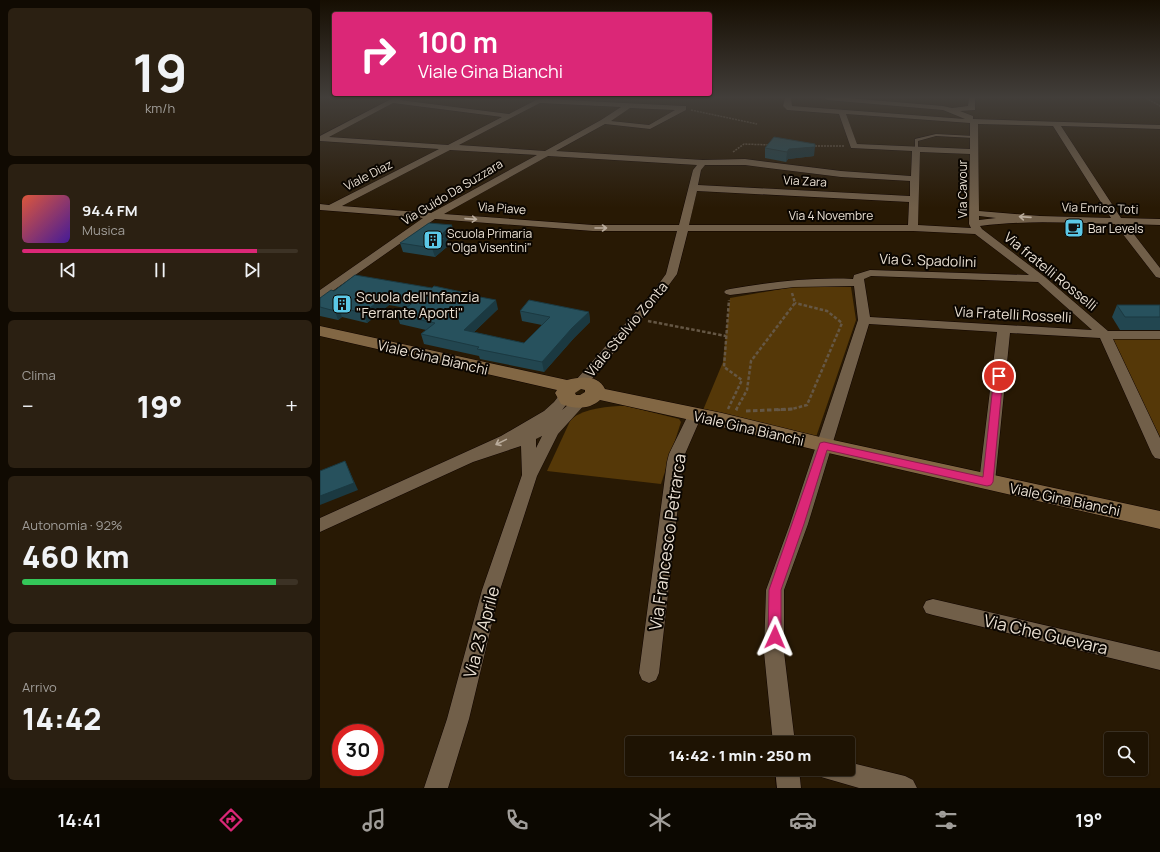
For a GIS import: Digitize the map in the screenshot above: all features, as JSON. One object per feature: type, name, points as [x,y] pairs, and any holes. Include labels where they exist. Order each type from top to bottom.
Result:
[{"type":"street","name":"Viale Diaz","points":[[325,208],[472,135]]},
{"type":"street","name":"Via Guido Da Suzzara","points":[[320,295],[432,216],[580,135]]},
{"type":"street","points":[[850,135],[854,146],[973,152]]},
{"type":"street","points":[[1063,135],[1118,221],[1160,275]]},
{"type":"street","name":"Via Cavour","points":[[974,137],[974,213],[976,227]]},
{"type":"street","points":[[320,139],[703,163],[719,162],[772,164],[841,174],[916,179]]},
{"type":"street","points":[[913,228],[916,149]]},
{"type":"street","name":"Viale Stelvio Zonta","points":[[468,458],[528,436],[566,416],[578,392],[656,295],[670,274],[694,188],[697,170],[703,163]]},
{"type":"street","name":"Via Zara","points":[[694,188],[915,199]]},
{"type":"street","name":"Via Piave","points":[[325,208],[594,228],[683,228]]},
{"type":"street","name":"Via Enrico Toti","points":[[974,213],[1040,218],[1160,222]]},
{"type":"street","name":"Via Enrico Toti","points":[[976,227],[1003,220],[1040,218]]},
{"type":"street","name":"Via 4 Novembre","points":[[683,228],[976,227]]},
{"type":"street","name":"Via fratelli Rosselli","points":[[976,227],[1041,279],[1105,334]]},
{"type":"street","name":"Via G. Spadolini","points":[[858,283],[858,278],[870,273],[1041,279]]},
{"type":"street","points":[[730,292],[766,285],[824,281],[858,283],[864,320],[799,524],[775,590],[774,652],[783,736]]},
{"type":"street","name":"Via Fratelli Rosselli","points":[[864,320],[1004,329],[1160,335]]},
{"type":"street","points":[[987,482],[1004,329]]},
{"type":"street","name":"Viale Gina Bianchi","points":[[320,331],[578,392],[722,420],[824,446],[1160,520]]},
{"type":"street","points":[[1105,334],[1160,454]]},
{"type":"street","name":"Viale Stelvio Zonta","points":[[320,524],[468,458],[522,431],[546,416],[578,392]]},
{"type":"street","name":"Via Francesco Petrarca","points":[[649,673],[675,462],[677,454],[695,415]]},
{"type":"street","points":[[529,476],[528,436],[546,416]]},
{"type":"street","points":[[529,476],[552,432],[566,416]]},
{"type":"street","name":"Via 23 Aprile","points":[[436,788],[458,719],[492,590],[529,476]]},
{"type":"street","name":"Via Che Guevara","points":[[933,607],[1160,661]]},
{"type":"street","points":[[788,776],[789,788]]},
{"type":"street","points":[[855,776],[905,788]]},
{"type":"lane","points":[[916,149],[916,140],[933,135]]},
{"type":"lane","points":[[946,135],[974,137]]},
{"type":"path","points":[[719,162],[744,144],[775,145]]},
{"type":"path","points":[[805,145],[854,146]]},
{"type":"path","points":[[788,284],[795,303]]},
{"type":"path","points":[[722,420],[742,380],[724,366],[730,292]]},
{"type":"path","points":[[795,303],[827,311],[842,323],[807,405],[792,409],[749,410],[734,414],[747,390],[751,361],[795,303]]},
{"type":"path","points":[[636,319],[726,336]]},
{"type":"shaded area","points":[[793,287],[851,287],[856,320],[814,443],[701,415],[723,362],[730,298]]},
{"type":"shaded area","points":[[1110,338],[1160,339],[1160,437]]},
{"type":"shaded area","points":[[612,406],[626,406],[679,419],[681,422],[661,484],[547,471],[571,419],[590,410]]},
{"type":"building","points":[[774,137],[815,144],[815,147],[789,149],[787,152],[765,148]]},
{"type":"building","points":[[429,223],[452,225],[439,237],[445,238],[432,248],[400,243]]},
{"type":"building","points":[[355,275],[432,288],[434,286],[496,300],[464,330],[524,343],[550,317],[520,311],[529,300],[589,312],[572,328],[542,362],[477,349],[479,347],[421,334],[435,323],[397,315],[415,301],[386,296],[363,313],[338,307],[335,311],[320,307],[320,298],[331,290],[334,291]]},
{"type":"building","points":[[1117,305],[1160,305],[1160,317],[1125,317]]},
{"type":"building","points":[[345,461],[354,483],[320,496],[320,471]]},
{"type":"place","name":"Bar Levels","points":[[1074,228]]},
{"type":"place","name":"Scuola Primaria \"Olga Visentini\"","points":[[433,240]]},
{"type":"place","name":"Scuola dell'Infanzia \"Ferrante Aporti\"","points":[[342,304]]},
{"type":"route","points":[[775,637],[775,590],[799,524],[824,446],[987,482],[999,376]]}]
